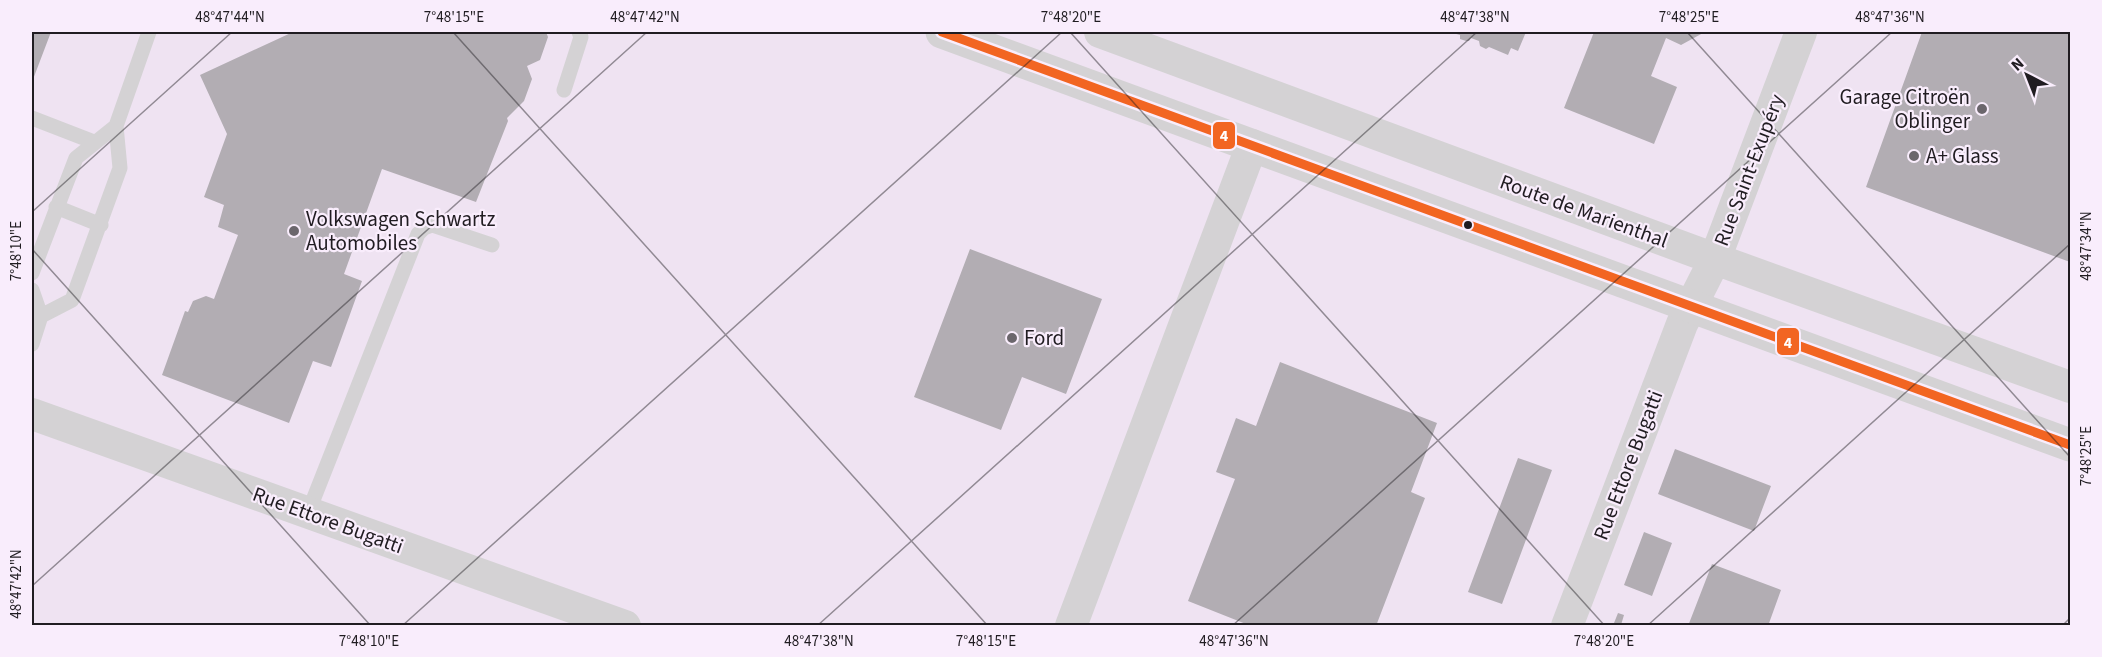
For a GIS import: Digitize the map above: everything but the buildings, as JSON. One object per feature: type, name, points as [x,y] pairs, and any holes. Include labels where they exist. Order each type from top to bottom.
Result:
[{"type":"street","points":[[942,32],[2070,445]]},
{"type":"street","name":"Route de Marienthal","points":[[1100,32],[1715,259],[2070,387]]},
{"type":"street","name":"Rue Saint-Exupéry","points":[[1692,307],[1715,259],[1801,32]]},
{"type":"street","points":[[1071,626],[1252,145]]},
{"type":"street","name":"Rue Ettore Bugatti","points":[[1567,626],[1682,324],[1692,307]]},
{"type":"street","name":"Rue Ettore Bugatti","points":[[32,414],[625,626]]},
{"type":"lane","points":[[41,316],[72,300],[101,225],[120,168],[116,126],[149,32]]},
{"type":"lane","points":[[564,90],[581,37],[579,32]]},
{"type":"lane","points":[[32,118],[94,142]]},
{"type":"lane","points":[[32,273],[76,158],[116,126]]},
{"type":"lane","points":[[56,207],[101,225]]},
{"type":"lane","points":[[308,513],[417,234],[432,225],[492,245]]},
{"type":"lane","points":[[32,290],[41,316],[32,344]]},
{"type":"shaded area","points":[[32,32],[2070,32],[2070,625],[32,625]]},
{"type":"transit line","name":"4","points":[[942,32],[2070,445]]},
{"type":"place","name":"Garage Citroën Oblinger","points":[[1982,109]]},
{"type":"place","name":"A+ Glass","points":[[1914,156]]},
{"type":"place","name":"Volkswagen Schwartz Automobiles","points":[[294,231]]},
{"type":"place","name":"Ford","points":[[1012,338]]}]
